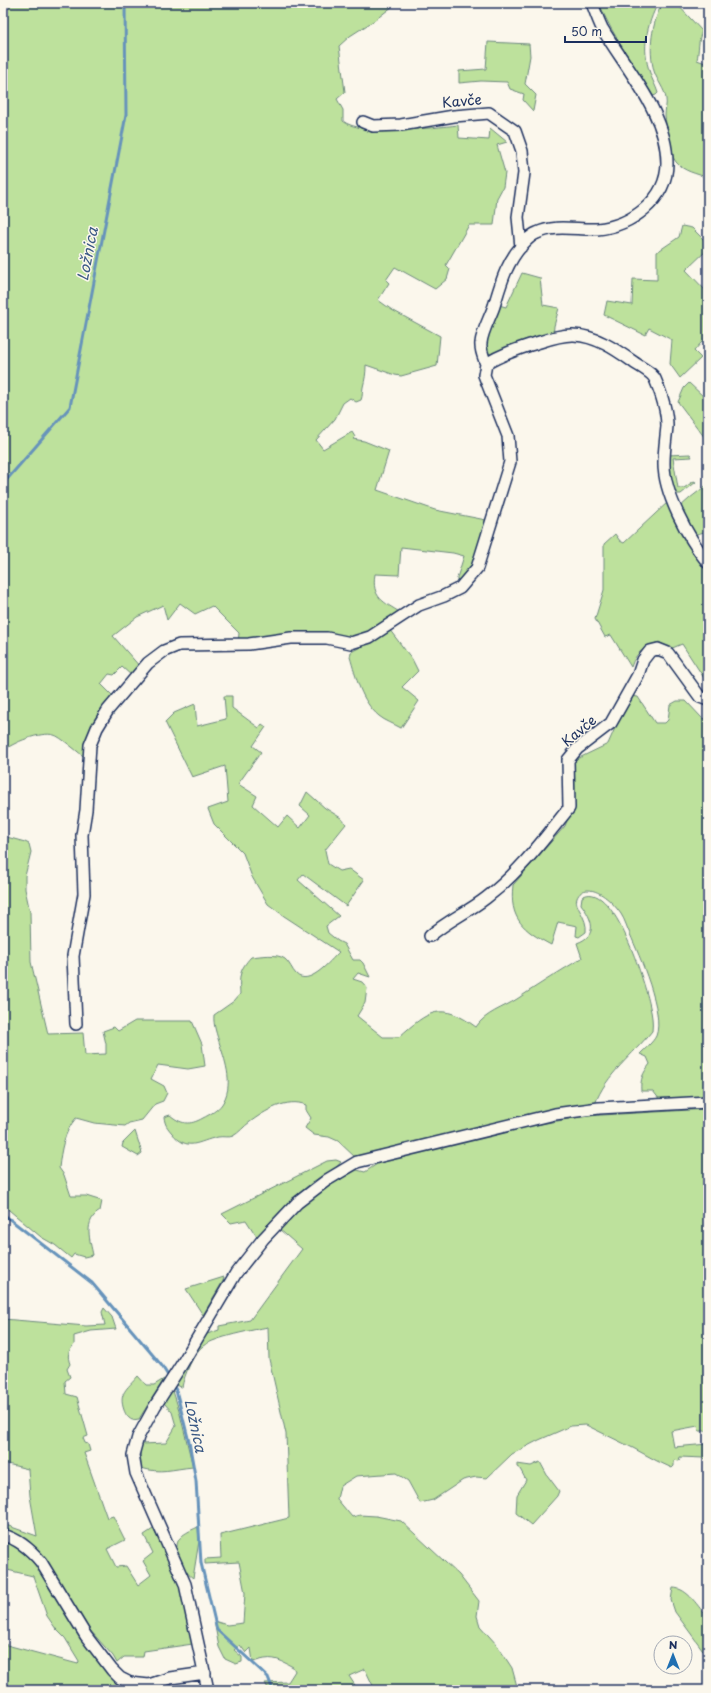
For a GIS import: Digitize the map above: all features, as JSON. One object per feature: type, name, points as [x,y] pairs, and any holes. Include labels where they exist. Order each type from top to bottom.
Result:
[{"type":"street","points":[[76,1024],[73,956],[84,894],[82,835],[86,810],[90,746],[97,728],[108,710],[148,663],[164,651],[179,645],[249,644],[291,638],[327,638],[351,643],[370,637],[418,605],[444,596],[460,588],[477,568],[510,462],[508,436],[484,375],[486,364],[480,344],[505,271],[521,247],[529,238],[537,233],[547,230],[597,229],[612,227],[622,223],[635,216],[655,199],[664,181],[667,163],[664,142],[654,111],[645,94],[602,27],[592,3]]},
{"type":"street","name":"Kavče","points":[[363,122],[373,126],[401,125],[454,116],[489,113],[515,130],[522,151],[524,173],[518,217],[521,247]]},
{"type":"street","points":[[486,364],[496,357],[515,350],[552,338],[574,335],[597,340],[618,352],[654,377],[661,392],[667,424],[664,462],[665,480],[672,499],[692,541],[708,564]]},
{"type":"street","name":"Kavče","points":[[430,936],[442,926],[485,899],[506,882],[528,860],[569,808],[568,760],[577,749],[611,723],[638,675],[643,660],[650,650],[658,649],[668,653],[700,697],[708,700]]},
{"type":"street","points":[[208,1690],[185,1584],[136,1473],[133,1455],[138,1437],[155,1406],[236,1274],[263,1239],[297,1203],[326,1180],[357,1162],[554,1114],[599,1108],[708,1102]]},
{"type":"street","points":[[3,1535],[21,1544],[34,1554],[41,1562],[86,1636],[120,1678],[130,1682],[149,1685],[170,1678],[205,1673]]},
{"type":"green space","points":[[3,3],[397,3],[375,20],[350,36],[339,46],[345,92],[337,99],[343,110],[343,121],[352,126],[381,130],[432,128],[458,125],[459,138],[489,140],[490,128],[507,142],[497,145],[505,173],[503,187],[497,198],[494,225],[469,225],[446,265],[450,269],[447,279],[435,289],[395,267],[386,280],[389,283],[378,300],[392,310],[440,336],[437,366],[401,376],[366,365],[361,400],[356,402],[350,398],[343,403],[335,419],[316,440],[323,449],[352,432],[355,437],[353,439],[364,441],[389,451],[377,490],[435,510],[486,520],[478,552],[472,568],[457,586],[457,578],[464,556],[453,553],[401,547],[399,575],[375,574],[374,582],[375,589],[380,598],[389,606],[401,613],[356,640],[238,644],[239,633],[212,606],[195,614],[180,603],[167,620],[163,605],[137,617],[113,636],[141,668],[132,676],[122,667],[114,675],[109,674],[101,684],[115,698],[87,759],[61,738],[48,734],[27,738],[3,751]]},
{"type":"green space","points":[[599,3],[658,3],[646,37],[647,64],[658,93],[656,95],[653,96],[624,50],[610,27]]},
{"type":"green space","points":[[662,3],[677,4],[702,31],[699,41],[697,60],[708,64],[708,178],[683,168],[676,162],[671,153],[665,115],[665,95],[654,71],[651,54],[653,28]]},
{"type":"green space","points":[[488,42],[529,44],[530,56],[525,84],[536,95],[533,111],[523,100],[524,94],[510,89],[507,82],[481,81],[459,83],[459,71],[486,69]]},
{"type":"green space","points":[[682,226],[692,228],[708,244],[708,249],[686,270],[708,293],[708,335],[694,351],[701,358],[680,378],[670,364],[672,340],[649,328],[645,335],[604,315],[607,301],[632,305],[633,279],[657,280],[657,252],[679,237]]},
{"type":"green space","points":[[522,273],[540,278],[543,305],[559,308],[554,326],[553,339],[490,356],[485,351],[485,342],[499,305],[506,307]]},
{"type":"green space","points":[[689,383],[704,397],[708,398],[708,442],[678,402],[684,388]]},
{"type":"green space","points":[[690,454],[692,457],[673,458],[678,488],[684,488],[694,481],[696,482],[681,494],[675,494],[670,484],[668,455]]},
{"type":"green space","points":[[708,484],[708,531],[693,535],[680,507]]},
{"type":"green space","points":[[669,501],[697,556],[708,571],[708,681],[704,678],[682,644],[670,649],[659,642],[649,646],[635,657],[631,667],[611,635],[605,637],[595,619],[604,590],[604,544],[615,534],[620,541],[624,543]]},
{"type":"green space","points":[[389,629],[412,659],[418,671],[402,687],[419,701],[401,728],[381,718],[373,710],[363,696],[350,657],[351,652],[374,640]]},
{"type":"green space","points":[[224,696],[232,696],[232,708],[259,728],[262,724],[266,727],[253,746],[261,752],[238,784],[257,796],[253,805],[278,827],[287,816],[300,828],[310,815],[300,806],[307,792],[325,808],[341,818],[346,824],[325,850],[328,864],[339,871],[349,869],[364,880],[346,906],[303,874],[298,880],[339,916],[326,926],[328,933],[344,944],[353,960],[360,960],[363,963],[370,977],[358,973],[353,979],[362,982],[367,988],[365,1003],[357,1016],[383,1037],[399,1037],[418,1021],[435,1012],[453,1014],[476,1027],[489,1014],[517,999],[582,958],[577,943],[584,940],[588,936],[591,931],[591,926],[588,915],[581,904],[582,897],[594,895],[605,903],[616,917],[635,958],[652,1016],[652,1031],[620,1065],[606,1083],[595,1104],[552,1109],[408,1144],[357,1159],[338,1141],[329,1137],[314,1135],[305,1128],[311,1118],[306,1110],[306,1105],[299,1103],[276,1106],[256,1118],[231,1137],[218,1137],[199,1143],[188,1144],[183,1143],[172,1133],[166,1126],[164,1117],[170,1115],[185,1123],[198,1121],[216,1110],[226,1097],[228,1090],[228,1074],[214,1022],[214,1015],[234,1001],[240,994],[242,970],[251,957],[269,955],[282,957],[287,961],[296,974],[301,977],[307,977],[319,971],[339,952],[268,904],[252,877],[243,853],[214,824],[208,809],[228,802],[225,766],[192,777],[165,722],[174,713],[195,704],[197,726],[226,719]]},
{"type":"green space","points":[[629,696],[638,697],[655,723],[665,723],[668,720],[670,705],[677,701],[686,701],[702,718],[708,720],[708,1098],[660,1100],[653,1091],[641,1091],[642,1076],[650,1064],[647,1057],[640,1054],[656,1036],[658,1026],[657,1013],[650,984],[639,956],[622,916],[611,902],[598,892],[586,890],[581,892],[576,901],[585,921],[586,932],[579,937],[576,936],[577,926],[558,922],[551,945],[541,940],[520,922],[513,907],[513,885],[565,826],[571,810],[570,764],[608,744]]},
{"type":"green space","points":[[3,836],[29,844],[31,852],[25,876],[25,889],[30,912],[31,962],[48,1034],[83,1033],[85,1055],[106,1054],[106,1044],[103,1031],[114,1027],[118,1031],[135,1021],[192,1021],[202,1044],[205,1066],[188,1069],[158,1065],[151,1079],[164,1086],[167,1093],[163,1101],[155,1104],[142,1120],[129,1123],[125,1126],[94,1123],[76,1118],[72,1123],[62,1148],[59,1168],[64,1175],[71,1196],[86,1196],[102,1201],[100,1211],[91,1220],[89,1231],[93,1255],[84,1257],[74,1254],[71,1258],[55,1245],[41,1237],[3,1205]]},
{"type":"green space","points":[[708,1109],[708,1431],[699,1431],[698,1426],[671,1431],[674,1447],[708,1444],[708,1462],[704,1458],[680,1457],[679,1461],[674,1460],[674,1466],[672,1468],[586,1425],[571,1426],[539,1440],[512,1454],[487,1478],[476,1477],[463,1480],[433,1500],[420,1503],[408,1481],[396,1473],[356,1476],[340,1486],[337,1499],[352,1517],[360,1515],[376,1516],[401,1521],[459,1575],[479,1601],[477,1616],[480,1626],[497,1645],[512,1668],[518,1690],[375,1690],[365,1669],[349,1676],[358,1690],[269,1690],[265,1683],[288,1682],[295,1671],[293,1667],[274,1659],[265,1659],[253,1662],[251,1648],[246,1653],[240,1645],[234,1650],[242,1657],[242,1662],[236,1664],[225,1659],[219,1647],[214,1621],[227,1625],[243,1623],[245,1593],[239,1562],[205,1564],[205,1559],[221,1558],[220,1535],[289,1518],[286,1434],[269,1359],[268,1327],[225,1337],[203,1346],[196,1353],[182,1387],[174,1385],[204,1335],[219,1330],[219,1326],[250,1320],[302,1249],[279,1229],[296,1211],[325,1189],[357,1170],[365,1172],[380,1162],[508,1130],[585,1116]]},
{"type":"green space","points":[[135,1131],[142,1153],[138,1156],[122,1147],[123,1143]]},
{"type":"green space","points":[[336,1160],[341,1162],[298,1194],[257,1237],[246,1220],[231,1223],[222,1214],[327,1161]]},
{"type":"green space","points":[[224,1277],[223,1281],[203,1315],[186,1289]]},
{"type":"green space","points":[[104,1308],[112,1317],[116,1329],[91,1331],[74,1336],[74,1345],[70,1349],[69,1354],[70,1364],[67,1369],[70,1377],[65,1381],[66,1394],[77,1397],[88,1436],[83,1438],[85,1443],[88,1444],[90,1451],[84,1453],[107,1518],[113,1516],[125,1540],[107,1549],[116,1567],[126,1566],[138,1585],[151,1575],[143,1561],[153,1553],[144,1535],[153,1529],[173,1567],[177,1578],[193,1644],[144,1651],[143,1657],[124,1657],[117,1663],[113,1656],[89,1629],[48,1562],[36,1548],[3,1532],[3,1524],[37,1536],[30,1496],[28,1469],[3,1463],[3,1319],[86,1326],[105,1325],[102,1312]]},
{"type":"green space","points":[[138,1376],[146,1385],[154,1385],[164,1379],[139,1419],[132,1420],[125,1413],[122,1399],[127,1388]]},
{"type":"green space","points":[[172,1388],[193,1467],[161,1471],[141,1468],[140,1450],[142,1444],[166,1443],[176,1426],[172,1412],[164,1403]]},
{"type":"green space","points":[[540,1462],[547,1475],[559,1491],[557,1496],[531,1525],[516,1513],[517,1495],[526,1480],[520,1469],[517,1467],[517,1464],[531,1466]]},
{"type":"green space","points":[[198,1527],[199,1541],[193,1578],[187,1572],[180,1560],[177,1543],[182,1536]]},
{"type":"green space","points":[[3,1537],[31,1553],[98,1657],[136,1686],[134,1690],[3,1690],[3,1644],[78,1664],[79,1661],[65,1638],[56,1629],[47,1616],[33,1576],[3,1569]]},
{"type":"green space","points":[[673,1588],[683,1591],[708,1618],[708,1657],[675,1612],[671,1600]]},
{"type":"waterway","name":"Ložnica","points":[[3,484],[70,407],[126,115],[125,3]]},
{"type":"waterway","name":"Ložnica","points":[[3,1214],[92,1283],[162,1366],[170,1379]]},
{"type":"waterway","name":"Ložnica","points":[[172,1384],[176,1390],[189,1442],[196,1481],[201,1563],[217,1630],[268,1677],[273,1690]]}]
